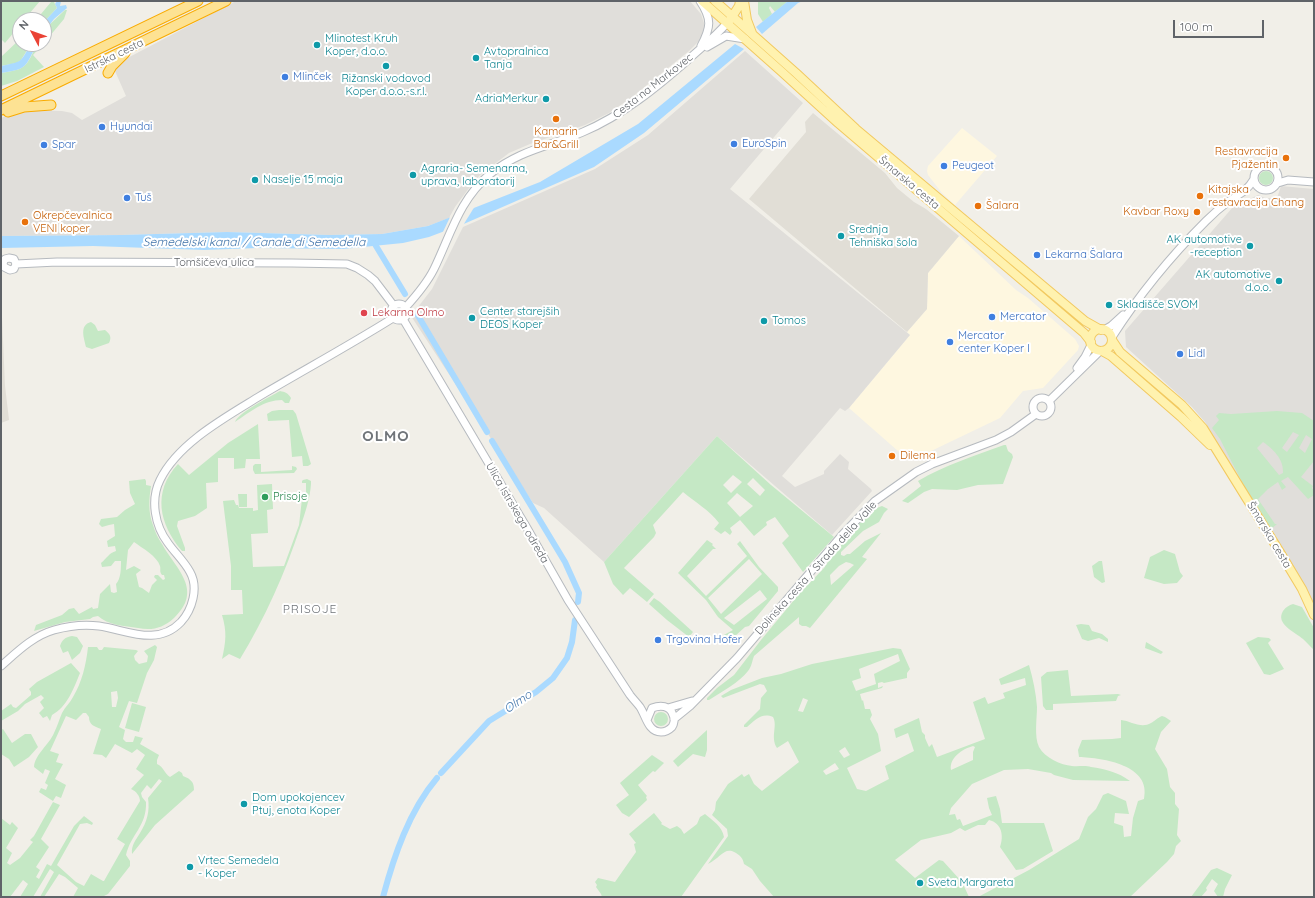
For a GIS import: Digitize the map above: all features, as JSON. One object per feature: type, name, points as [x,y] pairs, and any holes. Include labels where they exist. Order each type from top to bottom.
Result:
[{"type":"highway","name":"Istrska cesta","points":[[1,96],[198,1]]},
{"type":"highway","name":"Istrska cesta","points":[[1,110],[226,1]]},
{"type":"highway","points":[[108,73],[117,61],[134,46]]},
{"type":"highway","points":[[1,88],[30,76],[40,77]]},
{"type":"highway","points":[[1,115],[24,107],[51,105]]},
{"type":"main road","points":[[701,1],[730,20]]},
{"type":"main road","points":[[715,1],[730,20]]},
{"type":"main road","points":[[730,20],[739,6],[740,1]]},
{"type":"main road","points":[[744,1],[749,37]]},
{"type":"main road","name":"Šmarska cesta","points":[[730,20],[838,123],[1084,333],[1091,343]]},
{"type":"main road","name":"Šmarska cesta","points":[[749,37],[796,73],[837,113],[1085,322],[1102,330]]},
{"type":"main road","points":[[1102,330],[1109,333],[1112,338],[1110,346],[1105,351],[1094,348],[1091,343],[1094,332],[1102,330]]},
{"type":"main road","name":"Šmarska cesta","points":[[1112,338],[1120,352],[1182,405],[1201,425],[1281,554],[1314,615]]},
{"type":"main road","name":"Šmarska cesta","points":[[1101,351],[1109,355],[1181,416],[1220,456]]},
{"type":"street","points":[[698,51],[709,28],[706,13],[701,1]]},
{"type":"street","name":"Cesta na Markovec","points":[[405,308],[426,282],[433,270],[454,221],[482,181],[514,158],[535,149],[582,133],[611,119],[653,89],[698,51],[730,20]]},
{"type":"street","points":[[698,51],[726,36],[749,37]]},
{"type":"street","points":[[1102,330],[1117,321],[1207,220],[1221,207],[1249,188],[1257,170],[1264,166],[1272,167],[1278,174],[1288,180]]},
{"type":"street","points":[[1249,188],[1269,190],[1275,188],[1278,183],[1278,174]]},
{"type":"street","points":[[1254,179],[1258,188]]},
{"type":"street","points":[[1278,183],[1288,180],[1314,182]]},
{"type":"street","name":"Tomšičeva ulica","points":[[2,263],[4,267],[10,270],[14,269],[16,264],[56,262],[346,264],[357,268],[375,281],[394,306]]},
{"type":"street","points":[[1112,338],[1142,294]]},
{"type":"street","points":[[1,666],[33,639],[55,630],[73,626],[98,626],[139,635],[152,636],[165,633],[177,626],[188,613],[194,596],[191,573],[163,535],[156,516],[155,492],[165,470],[182,451],[218,423],[274,388],[393,318],[398,320],[403,319],[407,314],[405,308],[399,304],[394,306],[391,311],[393,318]]},
{"type":"street","name":"Ulica Istrskega odreda","points":[[403,319],[568,600],[637,704]]},
{"type":"street","points":[[1064,386],[1085,357],[1091,343]]},
{"type":"street","points":[[1049,401],[1101,351]]},
{"type":"street","points":[[1042,398],[1049,401],[1051,407],[1049,413],[1042,416],[1036,414],[1033,407],[1036,401],[1042,398]]},
{"type":"street","name":"Dolinska cesta / Strada della Valle","points":[[674,719],[696,700],[736,658],[843,534],[875,501],[916,472],[932,464],[996,440],[1011,432],[1036,414]]},
{"type":"street","points":[[637,704],[652,708],[661,706],[668,708],[696,700]]},
{"type":"street","points":[[637,704],[651,728],[659,732],[668,730],[671,727],[674,715],[668,708]]},
{"type":"street","points":[[646,720],[652,708]]},
{"type":"shaded area","points":[[236,1],[690,1],[701,14],[705,26],[703,37],[689,51],[631,98],[609,113],[585,125],[509,153],[480,175],[455,207],[449,218],[428,226],[382,234],[329,235],[227,232],[1,236],[1,118],[19,111],[30,110],[62,111],[72,113],[82,120],[126,96],[115,71],[118,63]]},
{"type":"shaded area","points":[[745,51],[803,103],[730,189],[910,335],[849,408],[845,411],[840,408],[782,476],[795,487],[824,474],[824,471],[840,454],[849,462],[848,469],[872,491],[832,535],[717,436],[604,562],[544,508],[533,503],[411,316],[432,289],[463,227],[595,169],[648,135]]},
{"type":"shaded area","points":[[813,113],[885,173],[897,188],[959,236],[928,273],[927,309],[907,332],[749,199],[806,132],[805,122]]},
{"type":"shaded area","points":[[962,128],[997,156],[955,205],[942,193],[928,175],[927,171],[928,166]]},
{"type":"shaded area","points":[[1281,186],[1314,189],[1314,605],[1278,540],[1205,422],[1192,407],[1126,347],[1125,331],[1233,207],[1258,195],[1265,198],[1277,198]]},
{"type":"shaded area","points":[[959,236],[1016,290],[1028,298],[1075,339],[1079,346],[1078,350],[1043,388],[1023,391],[1000,418],[929,452],[904,458],[849,408],[910,335],[907,332],[927,309],[928,273]]},
{"type":"shaded area","points":[[1,317],[5,386],[9,420],[1,423]]},
{"type":"green space","points":[[1,1],[40,1],[31,12],[12,12],[12,35],[5,43],[1,39]]},
{"type":"green space","points":[[758,1],[788,1],[775,12],[770,6],[769,8],[772,14],[763,22],[758,14]]},
{"type":"green space","points":[[51,2],[54,2],[57,8],[52,13],[52,12],[43,12]]},
{"type":"green space","points":[[65,10],[67,10],[64,19],[52,33],[52,22]]},
{"type":"green space","points":[[12,47],[12,52],[26,52],[17,63],[1,66],[1,57]]},
{"type":"green space","points":[[33,52],[36,52],[33,55],[44,67],[17,81],[1,86],[1,73],[16,70],[25,66]]},
{"type":"green space","points":[[1263,171],[1269,171],[1273,175],[1273,181],[1269,185],[1263,185],[1259,181],[1259,175]]},
{"type":"green space","points":[[91,322],[95,325],[98,331],[105,330],[108,333],[110,336],[109,343],[92,349],[86,347],[83,332],[85,326]]},
{"type":"green space","points":[[280,391],[290,396],[291,398],[289,403],[285,403],[282,400],[263,404],[235,422],[242,414]]},
{"type":"green space","points":[[293,410],[296,414],[311,464],[308,466],[303,466],[302,456],[292,457],[289,420],[268,421],[267,414],[272,411]]},
{"type":"green space","points":[[1277,411],[1302,413],[1314,421],[1314,461],[1301,477],[1313,486],[1312,488],[1314,495],[1308,499],[1288,477],[1281,481],[1286,487],[1282,490],[1278,482],[1268,489],[1258,499],[1275,524],[1277,524],[1271,529],[1243,484],[1220,439],[1212,428],[1219,420],[1216,416],[1219,413],[1231,414]],"holes":[[[1293,432],[1299,435],[1287,452],[1282,448]],[[1306,435],[1312,439],[1305,453],[1299,448]],[[1263,442],[1274,451],[1282,463],[1283,473],[1279,475],[1257,448]]]},
{"type":"green space","points":[[258,424],[260,459],[246,459],[245,468],[234,469],[234,458],[218,458],[218,482],[206,483],[207,508],[195,516],[178,521],[177,526],[185,548],[185,551],[182,551],[168,530],[162,508],[164,486],[170,475],[178,464],[189,475],[228,443]]},
{"type":"green space","points":[[717,436],[771,485],[834,537],[803,572],[782,543],[789,536],[775,517],[766,522],[767,525],[754,536],[740,520],[730,528],[732,532],[730,535],[725,531],[721,534],[714,529],[719,523],[715,518],[683,492],[653,525],[656,533],[654,537],[624,568],[654,594],[647,602],[630,588],[623,595],[613,584],[604,562]],"holes":[[[733,475],[742,482],[731,493],[723,485]],[[753,478],[765,490],[760,496],[747,484]],[[737,493],[753,506],[740,517],[727,503]]]},
{"type":"green space","points":[[1006,445],[1008,451],[1013,457],[1003,484],[978,485],[957,490],[932,489],[924,492],[908,503],[902,501],[921,486],[918,481],[928,475],[960,461]]},
{"type":"green space","points":[[255,464],[261,464],[261,472],[292,470],[292,466],[296,467],[297,469],[294,473],[255,474],[253,466]]},
{"type":"green space","points":[[145,479],[146,485],[151,486],[149,501],[151,520],[159,539],[180,571],[187,589],[187,598],[183,608],[170,621],[153,629],[116,625],[98,616],[90,619],[65,622],[34,631],[36,625],[62,615],[69,609],[74,608],[79,614],[92,607],[93,609],[98,608],[100,594],[110,584],[111,592],[117,592],[116,584],[120,576],[121,561],[115,561],[111,566],[102,567],[101,563],[110,554],[116,551],[115,546],[108,547],[107,541],[115,536],[114,524],[102,527],[99,524],[101,519],[117,517],[135,504],[130,493],[129,481]],"holes":[[[134,542],[149,552],[156,559],[160,566],[162,575],[164,575],[165,579],[163,580],[158,575],[155,575],[154,577],[157,580],[152,585],[149,593],[139,587],[136,574],[141,570],[134,566],[126,570],[128,550]]]},
{"type":"green space","points":[[307,479],[311,481],[310,495],[288,562],[274,595],[240,659],[229,654],[222,659],[225,627],[222,615],[243,614],[242,590],[231,590],[231,566],[223,501],[234,500],[239,508],[253,508],[253,511],[258,510],[257,485],[272,484],[273,509],[267,510],[268,533],[251,534],[253,567],[284,566],[299,525],[302,499],[306,499],[306,483],[302,483],[302,481]]},
{"type":"green space","points":[[238,494],[247,494],[247,507],[239,507]]},
{"type":"green space","points":[[882,506],[888,509],[879,522],[863,531],[841,552],[841,555],[844,556],[850,554],[865,541],[881,533],[862,557],[867,559],[810,628],[799,624],[799,617],[754,656],[745,675],[730,687],[707,700],[707,698],[717,688],[734,675],[799,594],[824,568],[832,556],[859,524],[874,509]],"holes":[[[846,562],[854,565],[831,585],[830,575],[839,566]]]},
{"type":"green space","points":[[707,540],[713,544],[712,545],[716,549],[713,549],[687,576],[706,596],[747,556],[737,544],[740,541],[759,567],[778,587],[778,591],[749,626],[745,627],[734,637],[732,636],[719,643],[722,636],[733,630],[718,617],[706,600],[678,573]],"holes":[[[749,559],[762,574],[721,614],[708,598]],[[760,590],[767,599],[734,625],[724,618]]]},
{"type":"green space","points":[[1164,550],[1175,554],[1180,572],[1183,576],[1177,583],[1164,584],[1144,578],[1150,557]]},
{"type":"green space","points":[[1099,561],[1102,561],[1105,582],[1102,583],[1094,577],[1092,566]]},
{"type":"green space","points":[[654,598],[693,632],[689,637],[649,604]]},
{"type":"green space","points":[[1293,604],[1302,607],[1314,628],[1314,650],[1303,639],[1287,627],[1282,620],[1281,616],[1283,611],[1288,606]]},
{"type":"green space","points":[[1076,625],[1089,625],[1092,631],[1102,634],[1108,639],[1108,642],[1099,638],[1088,641],[1082,639]]},
{"type":"green space","points":[[72,636],[77,637],[83,646],[80,653],[72,660],[68,651],[63,653],[60,646],[64,639]]},
{"type":"green space","points":[[1258,637],[1269,638],[1271,640],[1268,643],[1284,669],[1270,675],[1264,674],[1246,643]]},
{"type":"green space","points":[[1146,642],[1163,652],[1161,654],[1145,648]]},
{"type":"green space","points":[[155,645],[157,647],[154,660],[147,673],[137,703],[129,701],[119,727],[125,730],[123,739],[126,742],[133,742],[135,736],[143,738],[140,744],[159,755],[157,764],[170,777],[179,771],[182,773],[183,776],[192,781],[194,790],[155,825],[132,854],[135,840],[146,821],[149,807],[148,798],[162,781],[159,779],[151,789],[147,785],[141,793],[146,802],[144,817],[131,841],[126,855],[130,861],[130,866],[108,894],[102,897],[73,897],[78,888],[59,874],[44,897],[40,897],[54,872],[50,869],[33,897],[20,897],[28,884],[23,880],[10,897],[1,897],[1,818],[10,825],[12,822],[18,828],[6,848],[12,853],[7,863],[10,865],[20,858],[33,842],[30,840],[34,836],[53,802],[60,805],[41,839],[49,847],[36,867],[40,870],[36,877],[39,879],[47,864],[51,866],[74,826],[84,816],[93,823],[92,825],[87,823],[80,824],[57,865],[76,882],[84,886],[91,874],[104,881],[125,844],[117,839],[140,801],[135,791],[131,789],[144,775],[136,769],[145,755],[137,749],[132,753],[115,744],[106,758],[102,755],[93,754],[101,729],[92,725],[86,713],[83,713],[76,720],[66,716],[50,751],[59,754],[56,762],[63,764],[55,779],[66,785],[61,798],[56,796],[53,801],[39,792],[41,788],[46,790],[48,785],[45,783],[50,771],[45,769],[43,774],[34,767],[39,754],[52,737],[62,713],[72,699],[79,685],[85,667],[88,647],[97,647],[99,650],[102,650],[104,647],[136,650],[138,651],[134,656],[135,660],[139,664],[147,662],[148,656],[144,651]],"holes":[[[117,691],[118,698],[116,707],[112,707],[111,692]]]},
{"type":"green space","points":[[893,648],[901,649],[910,669],[907,673],[907,678],[878,683],[878,688],[883,686],[882,688],[860,694],[865,709],[870,709],[872,715],[870,719],[878,734],[881,751],[847,768],[857,789],[866,791],[889,779],[885,766],[914,751],[908,733],[896,738],[894,729],[919,718],[922,732],[925,735],[929,747],[932,744],[937,757],[985,739],[973,702],[985,697],[988,704],[1005,698],[1003,693],[1026,685],[1025,678],[1001,685],[999,679],[1029,665],[1037,702],[1037,743],[1042,751],[1049,758],[1063,764],[1089,766],[1106,770],[1121,775],[1130,781],[1073,780],[1051,773],[1028,769],[1004,770],[972,784],[951,808],[949,815],[955,814],[957,820],[960,819],[963,826],[992,815],[987,798],[996,796],[1002,823],[1044,823],[1053,851],[1023,869],[1016,870],[1000,847],[1002,839],[1001,830],[997,824],[989,820],[985,825],[978,825],[965,831],[960,828],[951,833],[921,840],[895,860],[915,878],[939,860],[943,861],[962,882],[969,897],[774,897],[752,869],[744,864],[742,858],[732,851],[725,852],[708,864],[728,836],[727,829],[712,815],[715,810],[716,802],[728,784],[742,774],[744,777],[749,774],[754,784],[762,791],[799,762],[788,741],[777,748],[774,740],[775,724],[773,717],[765,715],[762,716],[747,727],[744,727],[744,725],[760,709],[761,698],[767,691],[764,685],[760,684],[723,698],[721,696],[731,690],[762,678],[781,674],[812,664]],"holes":[[[898,654],[900,661],[874,674],[876,684],[856,691],[852,681],[861,678],[859,669]],[[803,698],[808,700],[803,712],[798,711]],[[973,746],[975,747],[973,752],[973,760],[951,770],[954,758],[965,749]],[[845,747],[850,755],[844,758],[839,751]],[[835,763],[839,769],[826,775],[823,771]]]},
{"type":"green space","points":[[71,663],[80,673],[66,702],[57,712],[52,715],[50,721],[47,716],[43,718],[39,713],[44,708],[40,702],[44,698],[41,695],[1,721],[1,711],[11,704],[16,708],[31,695],[29,689],[37,682]]},
{"type":"green space","points":[[1068,670],[1071,696],[1121,695],[1118,696],[1116,701],[1053,704],[1053,710],[1046,710],[1043,706],[1041,677],[1047,672]]},
{"type":"green space","points":[[132,703],[146,707],[139,732],[125,728]]},
{"type":"green space","points":[[661,712],[666,714],[668,719],[666,724],[661,726],[656,724],[654,719],[656,714]]},
{"type":"green space","points":[[1162,716],[1171,721],[1161,732],[1155,749],[1167,769],[1170,787],[1175,793],[1175,804],[1179,809],[1177,835],[1181,841],[1176,846],[1174,854],[1167,862],[1130,897],[978,897],[1029,870],[1079,839],[1088,817],[1096,809],[1103,795],[1108,793],[1126,801],[1129,814],[1115,813],[1114,823],[1123,826],[1124,837],[1131,836],[1133,818],[1138,801],[1144,799],[1144,787],[1141,778],[1124,766],[1100,759],[1079,757],[1078,750],[1082,740],[1121,738],[1121,720],[1147,725]]},
{"type":"green space","points":[[3,729],[12,743],[25,734],[31,734],[38,747],[29,757],[14,767],[9,759],[1,754],[1,730]]},
{"type":"green space","points":[[707,730],[707,750],[705,757],[693,754],[678,767],[673,761]]},
{"type":"green space","points":[[652,755],[664,763],[638,785],[647,796],[647,800],[629,817],[622,813],[616,805],[629,795],[620,783]]},
{"type":"green space","points":[[654,813],[662,823],[661,824],[670,829],[677,826],[684,834],[697,824],[700,817],[705,814],[719,827],[724,837],[681,897],[602,897],[596,887],[597,885],[595,882],[598,878],[615,882],[636,852],[634,844],[636,843],[629,834]]},
{"type":"green space","points":[[1217,868],[1232,875],[1223,897],[1218,897],[1214,891],[1218,884],[1212,879],[1206,888],[1207,890],[1201,897],[1191,897],[1211,870]]},
{"type":"water","points":[[57,1],[61,1],[60,6],[66,5],[67,8],[52,22],[52,13],[57,8],[55,4]]},
{"type":"water","points":[[788,1],[803,1],[798,3],[762,34],[756,27]]},
{"type":"water","name":"Semedelski kanal / Canale di Semedella","points":[[735,44],[744,49],[644,133],[594,167],[466,223],[429,237],[403,243],[343,249],[257,248],[204,250],[93,246],[1,248],[1,236],[227,232],[329,235],[382,234],[428,226],[540,182],[638,124]]},
{"type":"water","points":[[26,52],[33,52],[25,66],[16,70],[1,73],[1,66],[20,61]]},
{"type":"pier","points":[[475,206],[462,227],[442,234],[451,215]]},
{"type":"waterway","points":[[373,241],[405,294]]},
{"type":"waterway","points":[[417,314],[487,432]]},
{"type":"waterway","points":[[492,441],[565,562],[579,593],[578,602]]},
{"type":"waterway","name":"Olmo","points":[[441,773],[489,721],[536,692],[553,678],[567,658],[572,642],[575,620]]},
{"type":"waterway","points":[[383,897],[392,866],[404,834],[418,805],[437,778]]},
{"type":"place","name":"Mlinotest Kruh Koper, d.o.o.","points":[[317,45]]},
{"type":"place","name":"Avtopralnica Tanja","points":[[476,58]]},
{"type":"place","name":"Rižanski vodovod Koper d.o.o.-s.r.l.","points":[[386,66]]},
{"type":"place","name":"Mlinček","points":[[285,77]]},
{"type":"place","name":"AdriaMerkur","points":[[546,99]]},
{"type":"place","name":"Kamarin Bar&Grill","points":[[556,119]]},
{"type":"place","name":"Hyundai","points":[[102,127]]},
{"type":"place","name":"EuroSpin","points":[[734,144]]},
{"type":"place","name":"Spar","points":[[44,145]]},
{"type":"place","name":"Restavracija Pjažentin","points":[[1286,158]]},
{"type":"place","name":"Peugeot","points":[[944,166]]},
{"type":"place","name":"Agraria- Semenarna, uprava, laboratorij","points":[[413,175]]},
{"type":"place","name":"Naselje 15 maja","points":[[255,180]]},
{"type":"place","name":"Kitajska restavracija Chang","points":[[1200,196]]},
{"type":"place","name":"Tuš","points":[[127,198]]},
{"type":"place","name":"Šalara","points":[[978,206]]},
{"type":"place","name":"Kavbar Roxy","points":[[1197,212]]},
{"type":"place","name":"Okrepčevalnica VENI koper","points":[[25,222]]},
{"type":"place","name":"Srednja Tehniška šola","points":[[841,236]]},
{"type":"place","name":"AK automotive -reception","points":[[1250,246]]},
{"type":"place","name":"Lekarna Šalara","points":[[1037,255]]},
{"type":"place","name":"AK automotive d.o.o.","points":[[1279,281]]},
{"type":"place","name":"Skladišče SVOM","points":[[1109,305]]},
{"type":"place","name":"Lekarna Olmo","points":[[364,313]]},
{"type":"place","name":"Mercator","points":[[992,317]]},
{"type":"place","name":"Center starejših DEOS Koper","points":[[472,318]]},
{"type":"place","name":"Tomos","points":[[764,321]]},
{"type":"place","name":"Mercator center Koper I","points":[[950,342]]},
{"type":"place","name":"Lidl","points":[[1180,354]]},
{"type":"place","name":"Dilema","points":[[892,456]]},
{"type":"place","name":"Prisoje","points":[[265,497]]},
{"type":"place","name":"Trgovina Hofer","points":[[658,640]]},
{"type":"place","name":"Dom upokojencev Ptuj, enota Koper","points":[[244,804]]},
{"type":"place","name":"Vrtec Semedela - Koper","points":[[190,867]]},
{"type":"place","name":"Sveta Margareta","points":[[920,883]]},
{"type":"district","name":"OLMO","points":[[386,436]]},
{"type":"district","name":"PRISOJE","points":[[310,609]]}]
